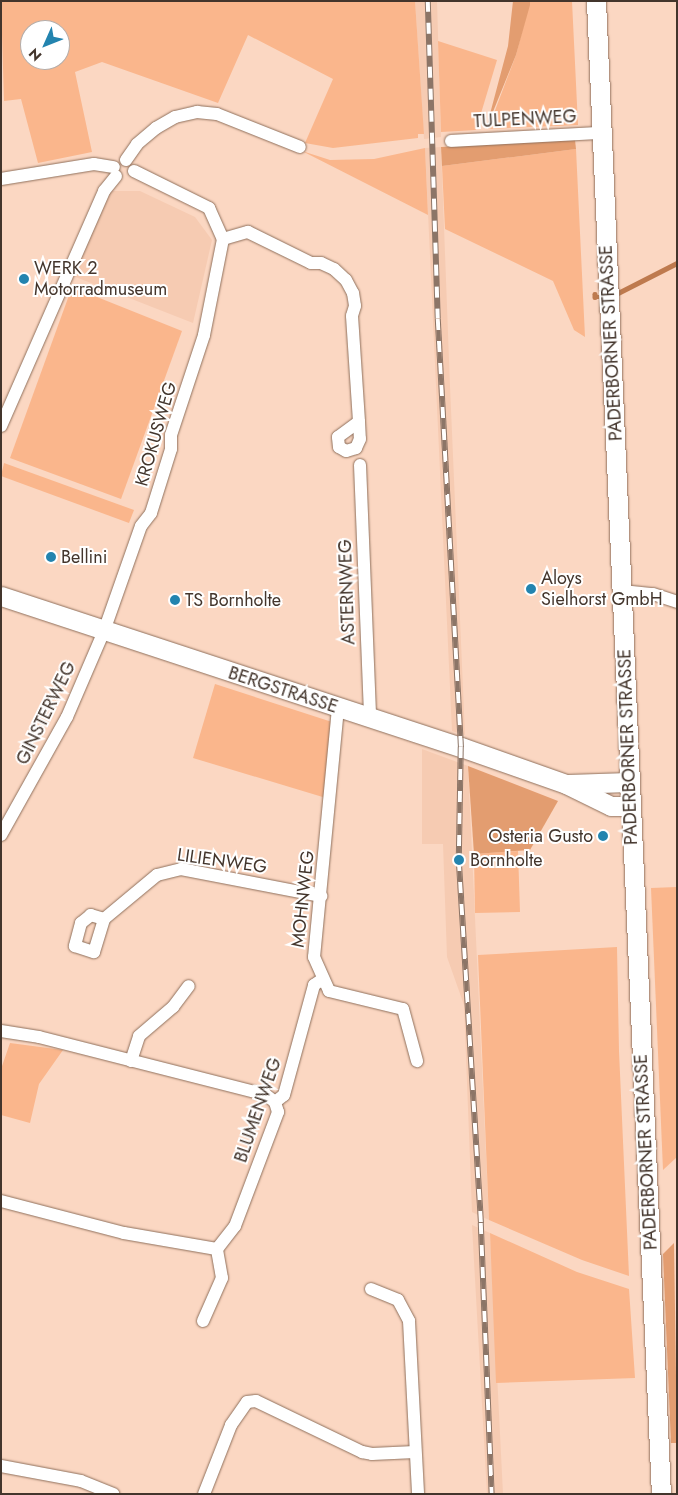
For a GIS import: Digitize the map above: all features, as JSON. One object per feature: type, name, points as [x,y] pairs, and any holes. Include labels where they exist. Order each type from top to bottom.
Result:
[{"type":"main road","name":"PADERBORNER STRASSE","points":[[596,1],[661,1494]]},
{"type":"main road","name":"BERGSTRASSE","points":[[1,596],[566,784],[611,806],[632,806]]},
{"type":"main road","name":"BERGSTRASSE","points":[[566,784],[629,782]]},
{"type":"street","points":[[126,160],[137,144],[156,128],[175,117],[197,112],[217,114],[300,147]]},
{"type":"street","name":"TULPENWEG","points":[[451,141],[601,133]]},
{"type":"street","points":[[1,426],[104,190],[120,160],[126,160],[133,165],[134,171]]},
{"type":"street","points":[[1,179],[94,164],[115,172],[126,180],[134,171]]},
{"type":"street","points":[[134,171],[209,208],[223,240],[248,232],[311,263],[321,263],[334,269],[346,280],[353,293],[355,306],[352,316],[359,422]]},
{"type":"street","name":"KROKUSWEG","points":[[104,631],[141,526],[151,513],[168,458],[171,435],[204,335],[223,240]]},
{"type":"street","name":"ASTERNWEG","points":[[360,465],[370,718]]},
{"type":"street","points":[[622,591],[653,594],[677,602]]},
{"type":"street","name":"GINSTERWEG","points":[[1,835],[67,718],[104,631]]},
{"type":"street","name":"MOHNWEG","points":[[338,708],[314,957],[329,991],[404,1009],[417,1061]]},
{"type":"street","name":"LILIENWEG","points":[[104,919],[157,875],[181,869],[321,896]]},
{"type":"street","name":"BLUMENWEG","points":[[217,1249],[235,1226],[278,1112],[275,1102],[284,1096],[314,986],[323,978]]},
{"type":"street","points":[[132,1061],[139,1036],[173,1007],[188,986]]},
{"type":"street","points":[[1,1030],[266,1095],[275,1102]]},
{"type":"street","points":[[1,1201],[124,1233],[217,1249],[222,1278],[203,1321]]},
{"type":"street","points":[[371,1289],[398,1300],[409,1321],[418,1494]]},
{"type":"street","points":[[204,1494],[231,1425],[247,1402],[256,1401],[362,1452],[372,1454],[415,1452]]},
{"type":"street","points":[[1,1466],[81,1481],[113,1494]]},
{"type":"shaded area","points":[[1,1],[415,1],[424,134],[418,134],[418,138],[333,148],[305,143],[333,79],[248,35],[218,103],[102,62],[75,72],[92,152],[38,163],[21,99],[4,101]]},
{"type":"shaded area","points":[[415,1],[437,1],[441,137],[424,139]]},
{"type":"shaded area","points":[[513,1],[530,1],[530,5],[516,55],[486,129],[508,46]]},
{"type":"shaded area","points":[[530,1],[572,1],[578,125],[488,129],[516,55]]},
{"type":"shaded area","points":[[438,41],[497,60],[476,130],[441,132]]},
{"type":"shaded area","points":[[575,140],[576,149],[442,166],[441,147]]},
{"type":"shaded area","points":[[441,147],[465,735],[452,731],[425,148]]},
{"type":"shaded area","points":[[425,148],[428,215],[302,151],[330,160],[374,159]]},
{"type":"shaded area","points":[[576,149],[585,337],[574,330],[553,281],[445,229],[442,166]]},
{"type":"shaded area","points":[[111,191],[140,191],[195,217],[212,240],[193,323],[73,276]]},
{"type":"shaded area","points":[[72,287],[182,331],[121,499],[10,458]]},
{"type":"shaded area","points":[[4,463],[134,510],[129,523],[1,476]]},
{"type":"shaded area","points":[[215,684],[332,722],[326,798],[193,758]]},
{"type":"shaded area","points":[[422,749],[468,766],[489,1220],[472,1212],[464,1005],[447,957],[443,844],[422,844]]},
{"type":"shaded area","points":[[468,766],[558,801],[530,850],[474,854]]},
{"type":"shaded area","points":[[518,851],[520,912],[475,913],[474,854]]},
{"type":"shaded area","points":[[677,887],[677,1157],[663,1170],[651,888]]},
{"type":"shaded area","points":[[617,947],[619,1051],[629,1276],[582,1260],[489,1220],[478,955]]},
{"type":"shaded area","points":[[10,1043],[63,1050],[39,1084],[30,1123],[1,1115],[1,1069]]},
{"type":"shaded area","points":[[472,1225],[490,1233],[503,1494],[487,1494]]},
{"type":"shaded area","points":[[490,1233],[577,1272],[629,1289],[635,1378],[496,1383]]},
{"type":"shaded area","points":[[674,1243],[677,1443],[671,1443],[663,1254]]},
{"type":"waterway","points":[[618,293],[677,263]]},
{"type":"waterway","points":[[595,294],[595,297],[599,297]]},
{"type":"railway","points":[[428,1],[438,319],[461,747],[459,860],[481,1223],[492,1494]]},
{"type":"place","name":"WERK 2 Motorradmuseum","points":[[24,279]]},
{"type":"place","name":"Bellini","points":[[51,557]]},
{"type":"place","name":"Aloys Sielhorst GmbH","points":[[531,589]]},
{"type":"place","name":"TS Bornholte","points":[[175,600]]},
{"type":"place","name":"Osteria Gusto","points":[[603,836]]},
{"type":"place","name":"Bornholte","points":[[459,860]]}]
